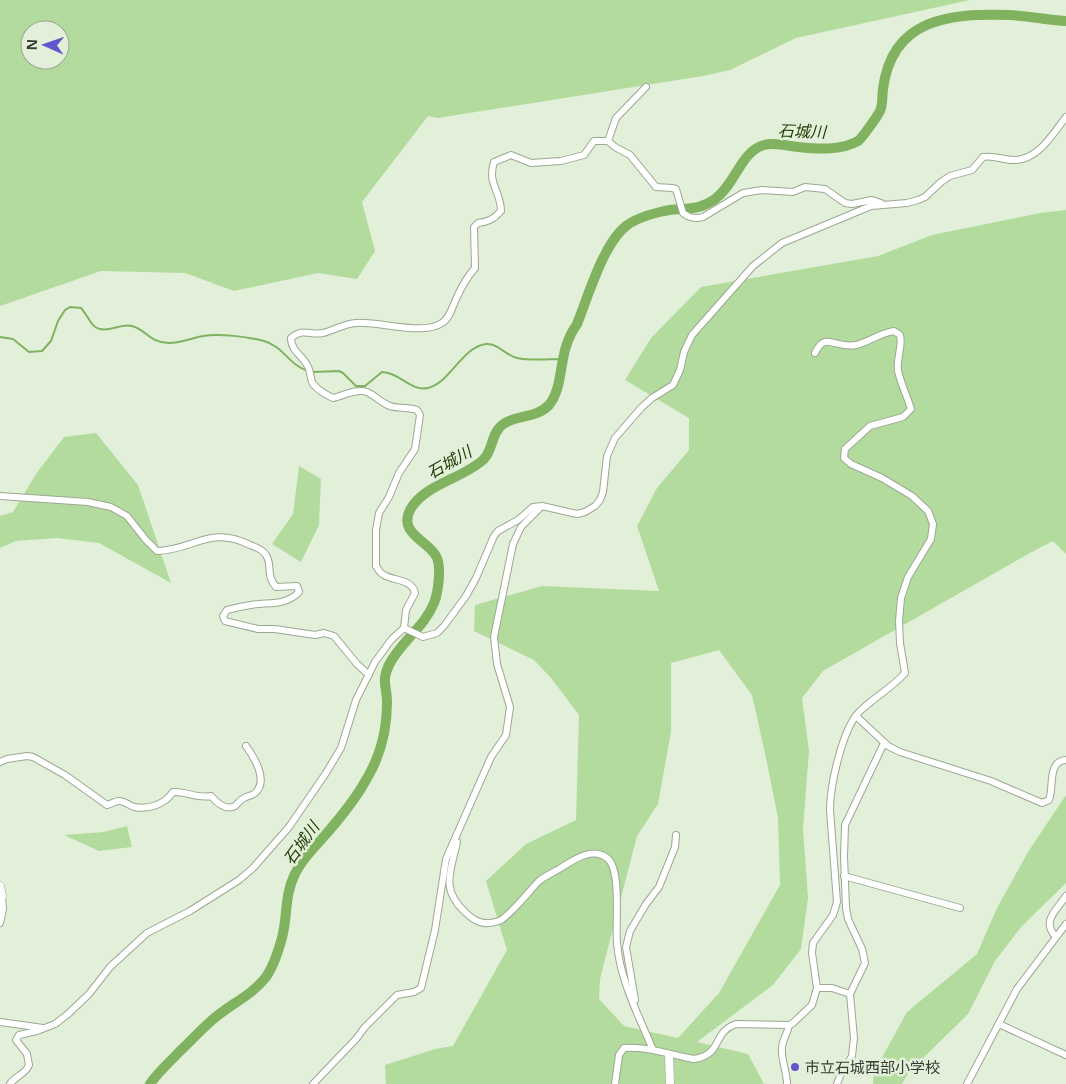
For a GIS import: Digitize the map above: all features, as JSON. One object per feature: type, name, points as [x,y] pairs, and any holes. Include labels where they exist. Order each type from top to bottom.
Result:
[{"type":"street","points":[[608,141],[616,118],[646,87]]},
{"type":"street","points":[[405,628],[424,637],[437,633],[470,590],[494,536],[498,531],[518,520],[533,507],[542,506],[577,514],[595,506],[603,492],[607,456],[615,438],[641,408],[652,398],[673,385],[692,335],[752,266],[782,243],[858,210],[871,206],[907,203],[918,200],[950,176],[972,170],[983,157],[991,156],[1013,160],[1027,159],[1036,154],[1066,117]]},
{"type":"street","points":[[10,1084],[24,1073],[29,1065],[27,1054],[18,1044],[17,1037],[19,1035],[55,1024],[89,994],[110,967],[147,933],[190,911],[239,880],[253,868],[290,827],[341,748],[356,700],[368,674],[391,640],[405,628],[406,610],[413,599],[414,588],[409,584],[386,576],[376,566],[376,530],[379,513],[389,497],[399,473],[415,449],[420,415],[417,410],[412,408],[395,408],[383,404],[367,392],[358,391],[333,398],[320,392],[311,382],[311,373],[306,363],[294,350],[291,338],[297,333],[322,334],[343,325],[357,323],[376,322],[424,328],[442,323],[469,275],[476,268],[474,227],[478,223],[488,222],[501,211],[501,203],[494,188],[491,173],[494,162],[511,155],[531,163],[561,161],[584,155],[594,140],[608,141],[630,155],[656,187],[676,189],[683,213],[691,218],[703,217],[743,193],[762,190],[793,192],[805,187],[825,189],[845,203],[852,204],[872,200],[884,204]]},
{"type":"street","points":[[615,1084],[620,1055],[624,1048],[653,1050],[694,1059],[708,1056],[714,1049],[722,1032],[728,1026],[736,1024],[793,1023],[812,1005],[817,988],[812,953],[813,942],[833,915],[838,902],[830,798],[840,751],[852,720],[905,673],[899,621],[901,598],[908,577],[931,538],[933,524],[928,511],[912,496],[882,478],[851,464],[844,458],[845,449],[870,426],[903,417],[911,410],[898,370],[902,342],[900,335],[894,331],[886,332],[858,345],[845,346],[827,341],[820,344],[815,353]]},
{"type":"street","points":[[0,496],[88,502],[111,507],[127,516],[157,551],[173,549],[215,537],[235,538],[247,543],[260,550],[266,556],[269,562],[270,580],[276,587],[297,586],[299,592],[293,599],[284,602],[252,604],[227,610],[223,616],[225,621],[258,629],[275,629],[315,635],[329,634],[334,636],[357,664],[368,674]]},
{"type":"street","points":[[314,1084],[343,1054],[365,1026],[397,995],[414,992],[421,988],[435,930],[446,859],[491,758],[506,735],[510,707],[497,664],[494,637],[513,544],[521,527],[542,506]]},
{"type":"street","points":[[856,716],[884,742],[900,752],[991,781],[1042,803],[1049,800],[1051,795],[1053,770],[1056,764],[1066,760]]},
{"type":"street","points":[[837,1084],[852,1056],[854,1038],[850,994],[852,986],[863,968],[864,957],[848,919],[846,908],[844,876],[845,825],[884,742]]},
{"type":"street","points":[[0,762],[7,759],[33,757],[65,775],[108,805],[116,801],[134,807],[154,805],[163,803],[173,792],[178,792],[187,795],[211,796],[228,808],[254,794],[259,788],[260,772],[246,746]]},
{"type":"street","points":[[459,829],[449,882],[450,894],[456,904],[472,919],[480,923],[501,920],[541,880],[577,858],[589,854],[598,854],[608,858],[613,866],[616,879],[617,944],[622,978],[653,1050]]},
{"type":"street","points":[[636,1008],[626,947],[630,931],[646,904],[660,888],[674,847],[676,835]]},
{"type":"street","points":[[844,876],[960,908]]},
{"type":"street","points":[[0,886],[3,909],[0,923]]},
{"type":"street","points":[[1056,937],[1050,931],[1049,924],[1051,917],[1066,896]]},
{"type":"street","points":[[967,1084],[1017,989],[1066,924]]},
{"type":"street","points":[[817,988],[832,988],[850,994]]},
{"type":"street","points":[[0,1022],[44,1028]]},
{"type":"street","points":[[787,1084],[782,1045],[789,1024]]},
{"type":"street","points":[[999,1024],[1066,1055]]},
{"type":"street","points":[[669,1055],[670,1084]]},
{"type":"green space","points":[[0,0],[970,0],[796,38],[730,70],[703,76],[438,118],[428,116],[362,202],[375,251],[357,279],[318,273],[234,291],[185,273],[101,271],[0,306]]},
{"type":"green space","points":[[1066,210],[1066,554],[1053,541],[1030,553],[823,671],[802,698],[809,751],[803,829],[808,898],[801,949],[773,985],[697,1042],[748,1054],[764,1084],[386,1084],[385,1065],[435,1049],[453,1046],[507,950],[486,881],[526,844],[576,820],[579,715],[551,678],[534,660],[474,631],[475,605],[542,586],[659,591],[637,526],[657,488],[689,450],[689,418],[625,380],[651,338],[701,287],[878,256],[932,235],[1040,213]],"holes":[[[719,650],[752,695],[778,818],[780,885],[719,993],[678,1038],[624,1026],[599,999],[600,979],[637,836],[658,804],[671,732],[671,663]]]},
{"type":"green space","points":[[96,433],[138,485],[171,583],[99,543],[57,538],[16,541],[0,548],[0,516],[13,512],[36,474],[64,437]]},
{"type":"green space","points":[[299,466],[321,479],[319,525],[301,562],[272,544],[293,514]]},
{"type":"green space","points":[[1066,795],[1066,883],[1021,927],[995,961],[968,1014],[909,1072],[902,1084],[873,1084],[874,1072],[907,1012],[977,954],[997,908],[1028,852]]},
{"type":"green space","points":[[127,826],[132,847],[99,851],[64,835],[104,832]]},
{"type":"waterway","name":"石城川","points":[[150,1084],[156,1075],[207,1025],[261,983],[269,972],[275,960],[284,928],[291,882],[299,867],[350,804],[371,771],[382,743],[386,722],[385,680],[389,665],[399,649],[430,612],[434,603],[439,580],[438,560],[432,551],[411,531],[407,518],[410,510],[416,501],[425,494],[466,472],[484,459],[498,429],[502,425],[513,419],[532,415],[549,405],[557,389],[568,341],[577,324],[603,258],[618,234],[630,223],[644,217],[664,211],[702,206],[715,199],[728,186],[749,154],[756,148],[768,144],[777,144],[820,149],[844,146],[858,141],[880,111],[889,65],[898,47],[911,34],[927,25],[946,19],[988,15],[1066,21]]},
{"type":"waterway","points":[[0,337],[13,339],[29,352],[42,351],[51,341],[58,321],[65,310],[70,307],[81,308],[93,325],[98,328],[108,329],[132,326],[162,342],[173,343],[203,336],[217,335],[264,341],[276,347],[296,365],[308,371]]},
{"type":"waterway","points":[[313,372],[339,371],[356,386],[365,386],[382,372],[394,375],[410,385],[428,388],[436,385],[443,379],[470,351],[486,344],[494,345],[522,359],[563,359]]},
{"type":"place","name":"市立石城西部小学校","points":[[795,1067]]}]
